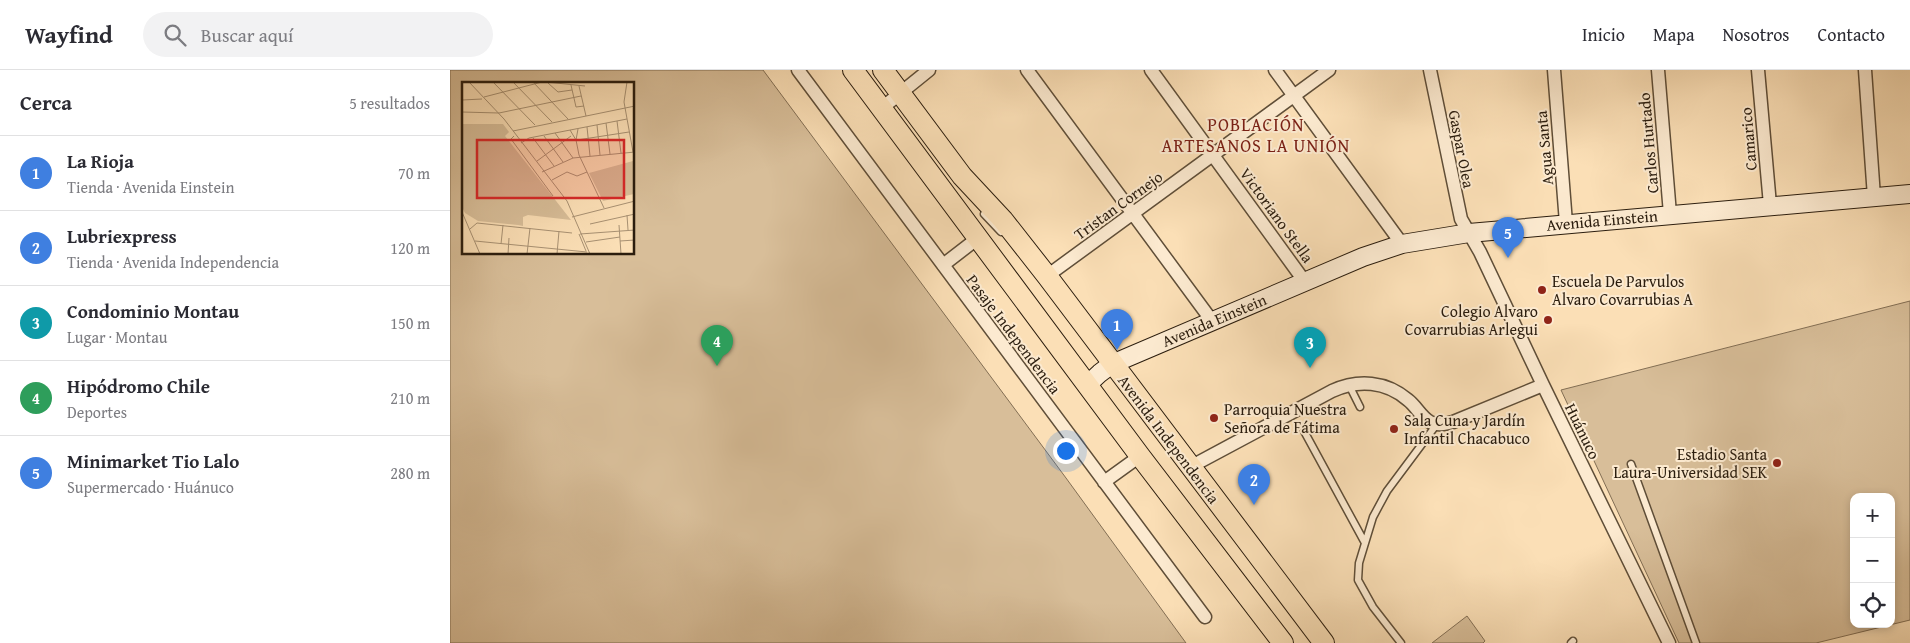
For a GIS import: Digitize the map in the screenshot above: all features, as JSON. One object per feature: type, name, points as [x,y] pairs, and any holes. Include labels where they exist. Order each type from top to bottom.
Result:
[{"type":"main road","name":"Avenida Independencia","points":[[853,70],[890,101],[962,176],[1002,220],[1047,276],[1140,456],[1283,643]]},
{"type":"main road","name":"Avenida Independencia","points":[[883,70],[890,101],[978,238],[1099,374],[1190,467],[1324,643]]},
{"type":"main road","name":"Avenida Einstein","points":[[1099,374],[1212,321],[1362,257],[1402,244],[1469,233],[1566,223],[1910,194]]},
{"type":"street","name":"Pasaje Independencia","points":[[798,70],[1205,617]]},
{"type":"street","points":[[890,101],[929,70]]},
{"type":"street","points":[[1027,70],[1212,321]]},
{"type":"street","name":"Victoriano Stella","points":[[1151,70],[1305,282]]},
{"type":"street","points":[[1275,70],[1402,244]]},
{"type":"street","name":"Tristan Cornejo","points":[[1047,276],[1329,70]]},
{"type":"street","name":"Gaspar Olea","points":[[1430,70],[1458,211],[1469,233]]},
{"type":"street","name":"Agua Santa","points":[[1554,70],[1566,223]]},
{"type":"street","name":"Carlos Hurtado","points":[[1658,70],[1670,214]]},
{"type":"street","name":"Camarico","points":[[1758,70],[1770,205]]},
{"type":"street","points":[[1865,70],[1874,197]]},
{"type":"street","name":"Huánuco","points":[[1469,233],[1480,252],[1542,385],[1669,643]]},
{"type":"street","points":[[943,264],[978,238]]},
{"type":"street","points":[[1190,467],[1332,391],[1349,385],[1367,383],[1388,387],[1408,400],[1427,420],[1437,424],[1453,422],[1542,385]]},
{"type":"street","points":[[1104,482],[1140,456]]},
{"type":"lane","points":[[874,70],[890,101],[916,127]]},
{"type":"lane","points":[[982,211],[1008,240]]},
{"type":"lane","points":[[1349,385],[1360,406]]},
{"type":"lane","points":[[1402,643],[1373,607],[1358,580],[1359,564],[1373,517],[1387,491],[1437,424]]},
{"type":"lane","points":[[1304,432],[1365,543]]},
{"type":"lane","points":[[1631,464],[1696,643]]},
{"type":"lane","points":[[1170,483],[1291,643]]},
{"type":"shaded area","points":[[450,70],[763,70],[1186,643],[450,643]]},
{"type":"shaded area","name":"Estadio Santa Laura-Universidad SEK","points":[[1910,301],[1910,620],[1895,624],[1895,493],[1850,493],[1850,628],[1877,628],[1816,643],[1679,643],[1561,390]]},
{"type":"shaded area","points":[[1467,616],[1485,641],[1483,643],[1432,643]]},
{"type":"place","name":"Minimarket Tio Lalo","points":[[1508,258]]},
{"type":"place","name":"Escuela De Parvulos Alvaro Covarrubias A","points":[[1542,290]]},
{"type":"place","name":"Colegio Alvaro Covarrubias Arlegui","points":[[1548,320]]},
{"type":"place","name":"La Rioja","points":[[1117,350]]},
{"type":"place","name":"Hipódromo Chile","points":[[717,366]]},
{"type":"place","name":"Condominio Montau","points":[[1310,368]]},
{"type":"place","name":"Parroquia Nuestra Señora de Fátima","points":[[1214,418]]},
{"type":"place","name":"Sala Cuna y Jardín Infantil Chacabuco","points":[[1394,429]]},
{"type":"place","name":"Estadio Santa Laura-Universidad SEK","points":[[1777,463]]},
{"type":"place","name":"Lubriexpress","points":[[1254,505]]},
{"type":"district","name":"POBLACIÓN ARTESANOS LA UNIÓN","points":[[1256,134]]}]
